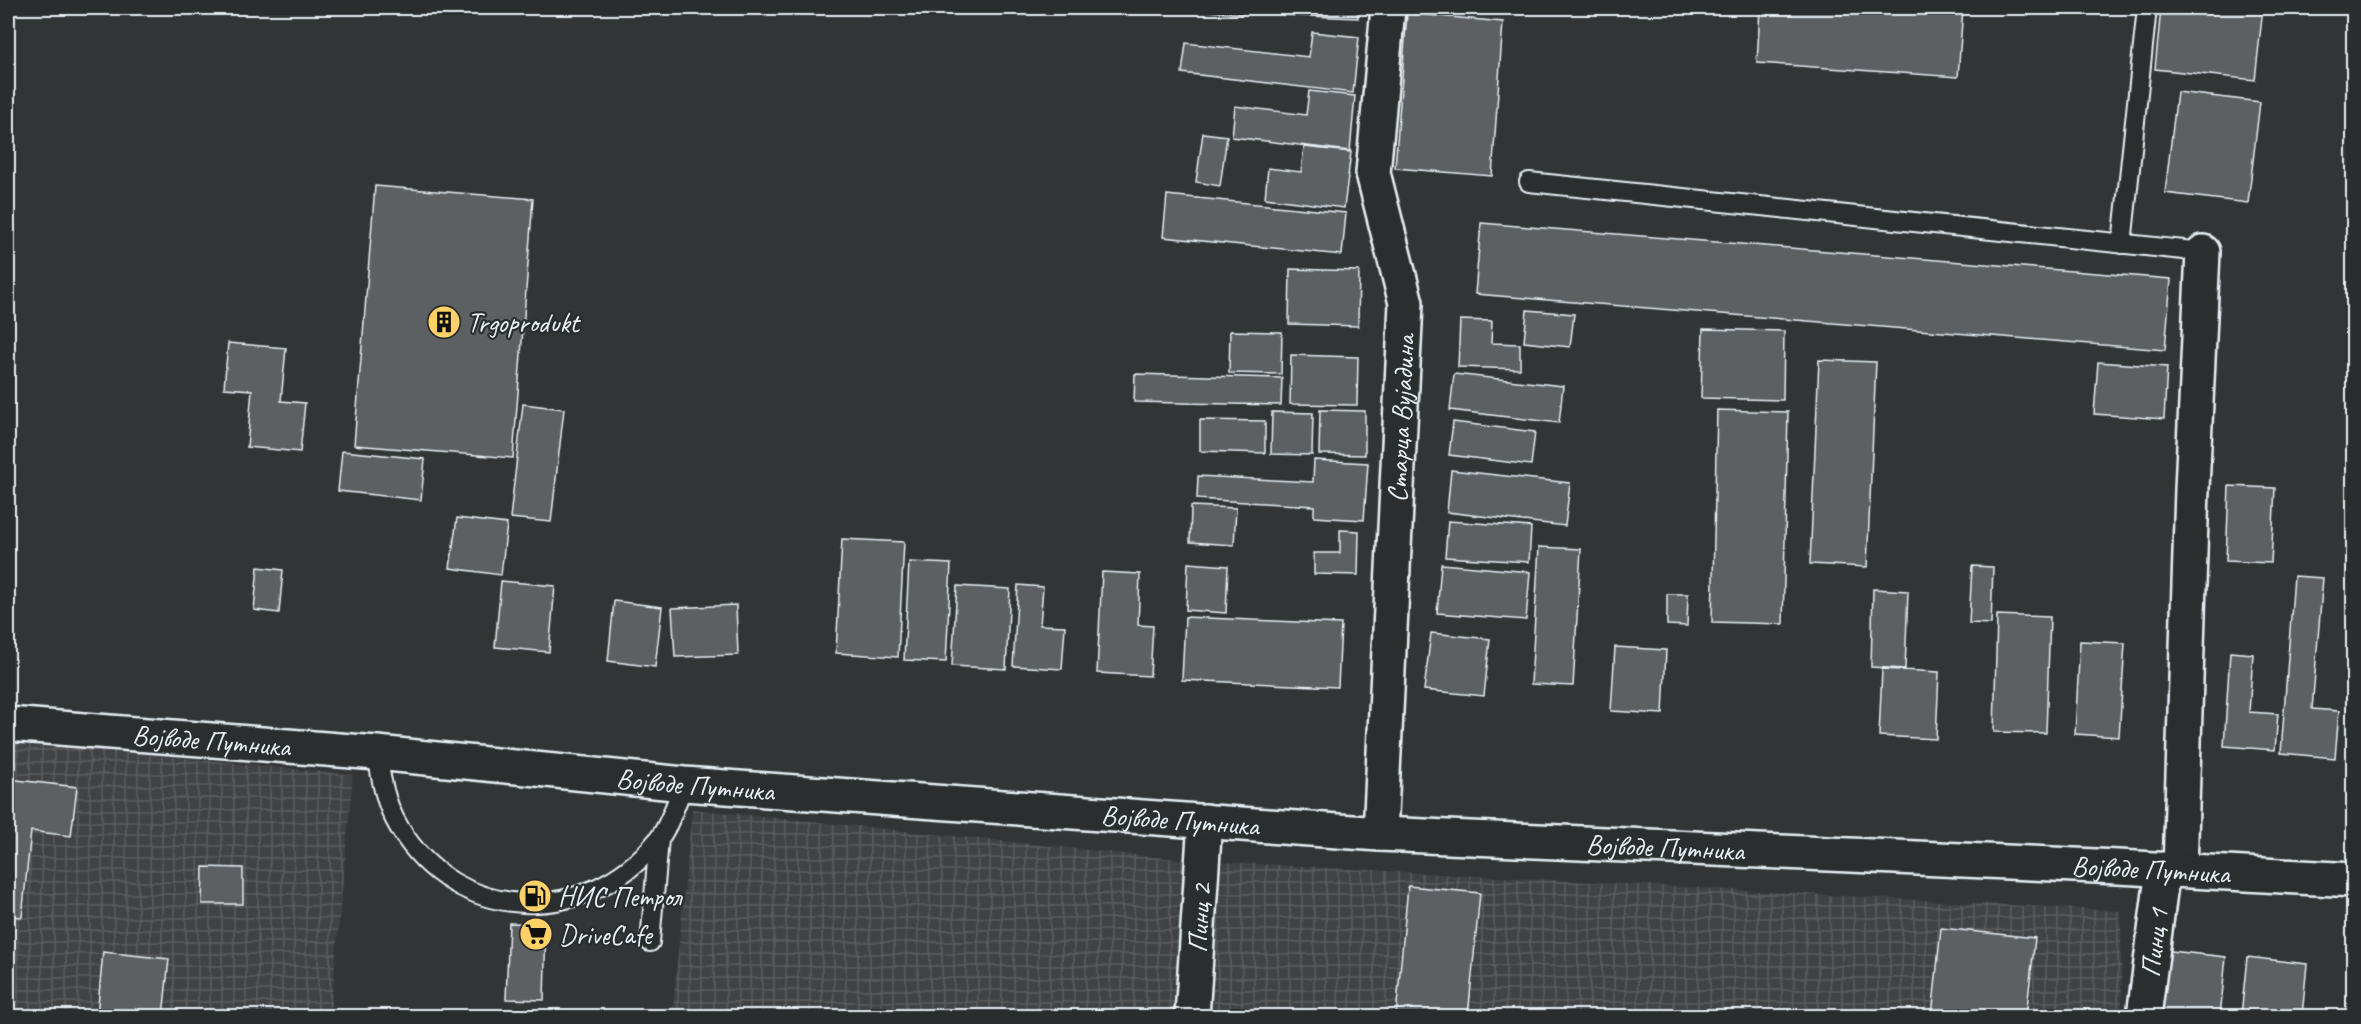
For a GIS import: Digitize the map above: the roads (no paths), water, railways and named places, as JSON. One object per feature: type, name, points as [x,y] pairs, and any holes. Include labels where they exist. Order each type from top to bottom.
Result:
[{"type":"main road","name":"Старца Вујадина","points":[[1380,834],[1406,303],[1373,173],[1388,8]]},
{"type":"main road","name":"Пинц 1","points":[[2144,1017],[2172,870],[2203,252]]},
{"type":"main road","name":"Војводе Путника","points":[[8,724],[377,753],[684,784],[1380,834],[2354,880]]},
{"type":"main road","name":"Пинц 2","points":[[1191,1017],[1205,821]]},
{"type":"lane","points":[[2122,243],[2147,8]]},
{"type":"lane","points":[[1529,182],[2203,252]]},
{"type":"lane","points":[[377,753],[383,792],[398,827],[422,858],[452,882],[488,898],[526,904],[564,901],[601,889],[633,867],[659,839],[684,784]]},
{"type":"lane","points":[[650,942],[659,839]]},
{"type":"place","name":"Trgoprodukt","points":[[444,322]]},
{"type":"place","name":"НИС Петрол","points":[[535,896]]},
{"type":"place","name":"DriveCafe","points":[[536,934]]}]
